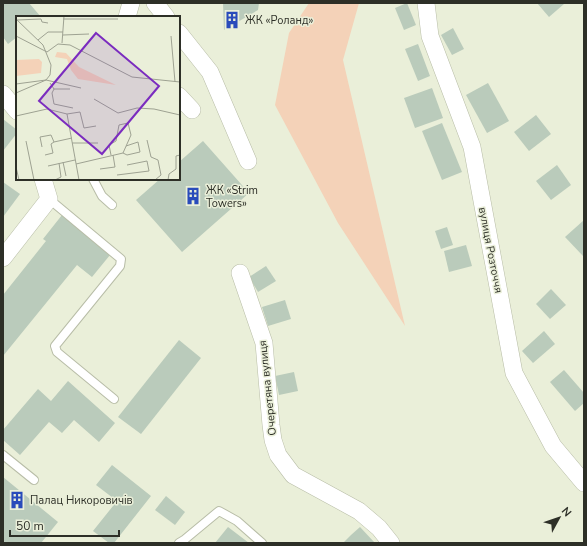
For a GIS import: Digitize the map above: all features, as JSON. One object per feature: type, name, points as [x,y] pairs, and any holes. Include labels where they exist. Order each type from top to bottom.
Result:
[{"type":"street","points":[[127,16],[131,3]]},
{"type":"street","points":[[155,3],[165,16]]},
{"type":"street","name":"вулиця Розточчя","points":[[426,3],[430,36],[472,147],[514,372],[553,446],[584,482]]},
{"type":"street","points":[[180,34],[210,72],[248,161]]},
{"type":"street","points":[[3,94],[16,110]]},
{"type":"street","points":[[180,97],[192,110]]},
{"type":"street","points":[[3,258],[49,199],[43,180]]},
{"type":"street","name":"Очеретяна вулиця","points":[[240,273],[264,343],[271,425],[273,440],[278,455],[293,475],[359,511],[379,528],[391,543]]},
{"type":"lane","points":[[94,180],[102,196],[112,204]]},
{"type":"lane","points":[[49,199],[121,259],[120,266],[55,346],[57,352],[114,398]]},
{"type":"lane","points":[[3,455],[34,480]]},
{"type":"lane","points":[[179,543],[219,511],[236,521],[262,543]]},
{"type":"shaded area","points":[[309,3],[359,3],[343,60],[405,326],[338,223],[275,105],[289,33]]},
{"type":"building","points":[[5,3],[29,3],[40,16],[16,16],[16,38],[8,44],[3,37],[3,5]]},
{"type":"building","name":"ЖК «Роланд»","points":[[223,3],[259,3],[258,10],[224,30]]},
{"type":"building","points":[[407,3],[416,25],[404,30],[395,8]]},
{"type":"building","points":[[537,3],[563,3],[564,4],[549,17]]},
{"type":"building","points":[[453,28],[464,49],[452,55],[441,35]]},
{"type":"building","points":[[418,44],[430,76],[418,81],[405,49]]},
{"type":"building","points":[[488,83],[509,121],[487,133],[466,95]]},
{"type":"building","points":[[432,88],[443,118],[415,128],[404,98]]},
{"type":"building","points":[[536,115],[551,134],[529,151],[514,132]]},
{"type":"building","points":[[3,119],[16,129],[16,134],[3,151]]},
{"type":"building","points":[[442,123],[462,172],[442,180],[422,131]]},
{"type":"building","name":"ЖК «Strim Towers»","points":[[203,141],[249,193],[182,252],[136,200],[159,180],[180,180],[180,161]]},
{"type":"building","points":[[557,165],[571,185],[551,200],[536,181]]},
{"type":"building","points":[[3,182],[20,194],[3,217]]},
{"type":"building","points":[[62,215],[110,255],[92,277],[77,265],[3,356],[3,295],[46,241],[43,239]]},
{"type":"building","points":[[584,220],[584,255],[583,256],[565,237]]},
{"type":"building","points":[[447,227],[453,245],[441,249],[435,231]]},
{"type":"building","points":[[466,245],[472,266],[449,272],[444,251]]},
{"type":"building","points":[[266,266],[276,281],[258,292],[249,277]]},
{"type":"building","points":[[551,289],[566,305],[550,319],[536,304]]},
{"type":"building","points":[[285,300],[291,319],[268,326],[262,307]]},
{"type":"building","points":[[544,331],[555,344],[533,363],[522,351]]},
{"type":"building","points":[[179,340],[201,358],[141,434],[118,417]]},
{"type":"building","points":[[564,370],[584,393],[584,403],[575,411],[550,382]]},
{"type":"building","points":[[294,372],[298,391],[279,395],[275,376]]},
{"type":"building","points":[[68,381],[115,423],[99,442],[74,420],[62,433],[49,422],[20,455],[3,440],[3,430],[38,389],[51,401]]},
{"type":"building","points":[[112,465],[151,496],[114,543],[109,543],[93,531],[117,501],[96,485]]},
{"type":"building","name":"Палац Никоровичів","points":[[3,477],[58,522],[41,543],[6,543],[3,541]]},
{"type":"building","points":[[166,496],[185,512],[175,525],[155,510]]},
{"type":"building","points":[[228,527],[249,543],[215,543]]},
{"type":"building","points":[[360,527],[375,543],[343,543],[351,535]]},
{"type":"place","name":"ЖК «Роланд»","points":[[232,20]]},
{"type":"place","name":"ЖК «Strim Towers»","points":[[193,196]]},
{"type":"place","name":"Палац Никоровичів","points":[[17,500]]}]
